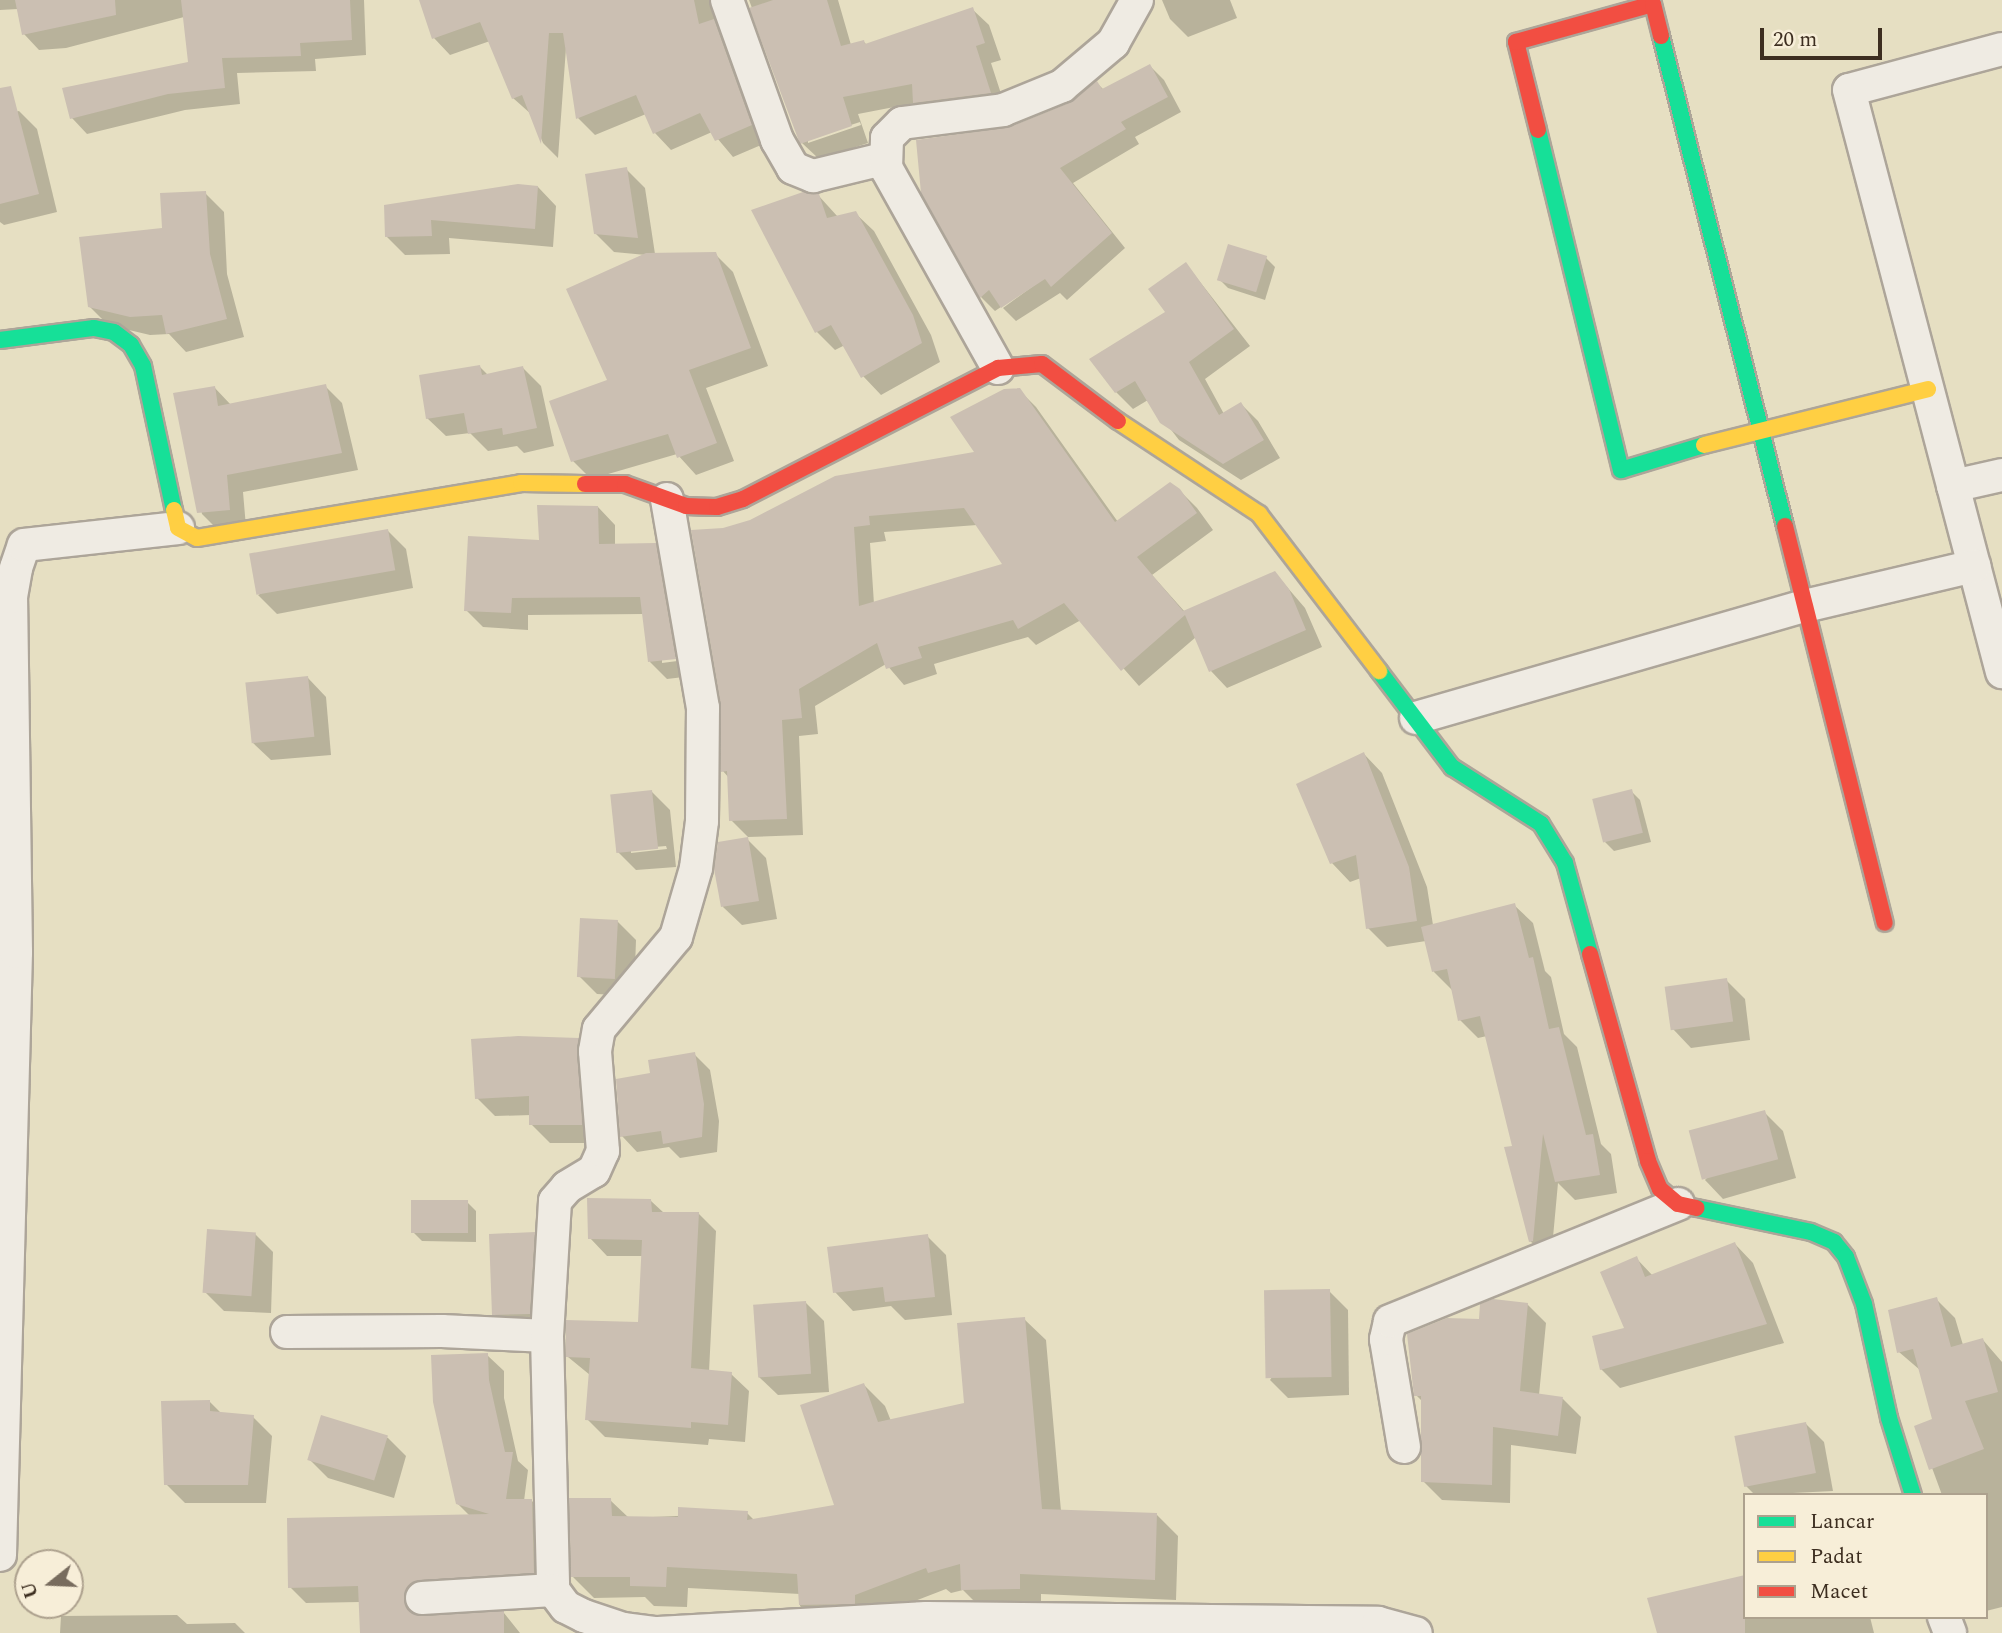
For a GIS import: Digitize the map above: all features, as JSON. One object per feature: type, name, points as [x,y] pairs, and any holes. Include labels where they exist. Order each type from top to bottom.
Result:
[{"type":"street","points":[[727,0],[777,141],[793,167],[813,176],[883,159]]},
{"type":"street","points":[[998,368],[883,159],[891,131],[902,123],[1003,110],[1062,86],[1113,43],[1137,0]]},
{"type":"street","points":[[1885,923],[1760,429],[1653,4],[1516,42],[1621,470],[1760,429],[1928,389]]},
{"type":"street","points":[[1999,652],[1849,90],[2002,50]]},
{"type":"street","points":[[0,340],[94,328],[114,332],[131,345],[143,366],[178,528],[187,535],[208,538],[521,483],[625,484],[700,509],[743,499],[998,368],[1042,364],[1052,370],[1105,413],[1259,514],[1452,767],[1528,814],[1557,847],[1620,1052],[1648,1161],[1660,1188],[1678,1203],[1811,1232],[1834,1242],[1846,1257],[1864,1304],[1886,1406],[1912,1493]]},
{"type":"street","points":[[1953,486],[2002,475]]},
{"type":"street","points":[[667,499],[703,708],[702,821],[696,868],[676,937],[599,1029],[596,1051],[603,1151],[594,1171],[567,1187],[555,1201],[547,1336],[553,1590],[566,1607],[584,1616],[623,1629],[658,1633],[927,1618],[1378,1623],[1416,1633]]},
{"type":"street","points":[[0,1555],[11,597],[24,545],[178,528]]},
{"type":"street","points":[[1416,718],[1805,606],[1974,566]]},
{"type":"street","points":[[1404,1447],[1385,1339],[1390,1321],[1678,1203]]},
{"type":"street","points":[[286,1332],[442,1331],[547,1336]]},
{"type":"street","points":[[422,1598],[553,1590]]},
{"type":"shaded area","points":[[0,0],[2002,0],[2002,1633],[0,1633]]},
{"type":"building","points":[[15,0],[115,0],[116,15],[22,35]]},
{"type":"building","points":[[181,0],[350,0],[352,40],[300,43],[301,56],[222,58],[225,88],[168,94],[70,119],[62,88],[188,62]]},
{"type":"building","points":[[419,0],[694,0],[699,24],[714,19],[752,125],[715,141],[700,113],[653,134],[636,95],[576,119],[563,33],[549,33],[541,144],[522,95],[512,99],[480,22],[432,39]]},
{"type":"building","points":[[773,0],[827,0],[841,46],[864,40],[865,44],[973,7],[985,43],[976,46],[991,93],[913,103],[912,84],[843,97],[852,126],[800,144],[749,8]]},
{"type":"building","points":[[1150,64],[1168,97],[1121,122],[1126,129],[1060,168],[1112,233],[1051,287],[1045,279],[1001,308],[989,290],[980,298],[921,193],[916,140],[1010,127],[1069,103],[1097,81],[1102,89]]},
{"type":"building","points":[[11,86],[39,194],[0,204],[0,88]]},
{"type":"building","points":[[627,167],[638,238],[594,234],[585,174]]},
{"type":"building","points":[[518,184],[538,186],[535,229],[431,220],[432,236],[385,237],[384,205]]},
{"type":"building","points":[[206,191],[210,254],[227,319],[166,334],[162,315],[130,317],[88,307],[79,237],[162,228],[160,193]]},
{"type":"building","points":[[803,192],[819,194],[827,218],[856,211],[913,315],[922,343],[861,378],[831,325],[815,333],[751,210]]},
{"type":"building","points":[[1228,244],[1267,256],[1256,292],[1217,280]]},
{"type":"building","points":[[716,252],[751,348],[689,370],[717,443],[677,458],[668,434],[571,462],[549,401],[607,380],[566,289],[646,253]]},
{"type":"building","points":[[1186,262],[1234,329],[1189,362],[1219,415],[1241,402],[1264,440],[1223,464],[1160,423],[1135,381],[1115,393],[1089,359],[1165,312],[1148,289]]},
{"type":"building","points":[[480,365],[482,375],[523,366],[537,428],[503,435],[502,428],[468,434],[464,413],[426,419],[419,375]]},
{"type":"building","points":[[326,384],[342,453],[227,475],[230,510],[197,513],[173,393],[215,386],[218,406]]},
{"type":"building","points":[[1020,388],[1115,522],[1170,482],[1180,489],[1197,513],[1137,557],[1183,611],[1275,571],[1289,589],[1306,630],[1209,672],[1185,615],[1121,671],[1064,603],[1018,629],[1013,620],[918,647],[922,658],[886,669],[877,643],[799,689],[802,718],[782,720],[787,819],[729,821],[727,771],[721,772],[721,705],[691,530],[723,528],[750,520],[835,476],[974,452],[950,417],[1004,389]],"holes":[[[964,508],[1002,564],[859,606],[854,527],[870,525],[869,516]]]},
{"type":"building","points":[[537,505],[598,506],[599,544],[656,543],[676,659],[648,662],[640,597],[512,598],[511,613],[464,611],[468,536],[539,540]]},
{"type":"building","points":[[388,529],[395,570],[256,595],[249,553]]},
{"type":"building","points":[[308,676],[314,737],[252,743],[245,683]]},
{"type":"building","points":[[1364,752],[1409,867],[1417,921],[1366,929],[1356,855],[1330,864],[1296,784]]},
{"type":"building","points":[[1632,789],[1643,833],[1603,843],[1592,799]]},
{"type":"building","points":[[652,790],[658,849],[616,853],[610,794]]},
{"type":"building","points":[[748,837],[759,901],[721,907],[714,869],[718,842]]},
{"type":"building","points":[[1515,903],[1529,958],[1533,957],[1549,1029],[1559,1027],[1586,1135],[1593,1134],[1600,1175],[1555,1182],[1543,1134],[1533,1241],[1529,1242],[1504,1147],[1512,1146],[1480,1016],[1458,1021],[1447,969],[1432,972],[1421,927]]},
{"type":"building","points":[[580,918],[618,920],[615,979],[577,977]]},
{"type":"building","points":[[1727,978],[1733,1022],[1671,1030],[1665,987]]},
{"type":"building","points":[[518,1036],[579,1038],[582,1125],[529,1125],[529,1096],[475,1099],[471,1039]]},
{"type":"building","points":[[695,1052],[704,1104],[702,1137],[663,1144],[661,1131],[620,1137],[616,1079],[650,1073],[648,1060]]},
{"type":"building","points":[[1765,1110],[1778,1159],[1702,1180],[1689,1130]]},
{"type":"building","points":[[587,1198],[651,1199],[652,1212],[699,1212],[691,1368],[732,1372],[728,1425],[691,1422],[691,1428],[585,1420],[590,1358],[566,1357],[566,1320],[638,1322],[642,1240],[588,1239]]},
{"type":"building","points":[[411,1200],[468,1200],[468,1233],[411,1233]]},
{"type":"building","points":[[207,1229],[256,1232],[251,1296],[203,1293]]},
{"type":"building","points":[[535,1232],[530,1314],[492,1315],[489,1234]]},
{"type":"building","points":[[928,1234],[935,1297],[885,1302],[883,1287],[833,1293],[827,1247]]},
{"type":"building","points":[[1735,1242],[1767,1324],[1600,1370],[1592,1336],[1624,1328],[1600,1272],[1637,1256],[1645,1277]]},
{"type":"building","points":[[1330,1289],[1332,1377],[1266,1378],[1264,1290]]},
{"type":"building","points":[[1937,1297],[1951,1347],[1983,1338],[1998,1392],[1965,1401],[1984,1449],[1929,1470],[1914,1426],[1932,1419],[1913,1349],[1897,1353],[1888,1310]]},
{"type":"building","points":[[1493,1299],[1528,1303],[1520,1391],[1563,1397],[1558,1436],[1493,1427],[1492,1485],[1421,1482],[1421,1396],[1414,1396],[1407,1334],[1447,1318],[1479,1319],[1480,1304]]},
{"type":"building","points":[[806,1301],[811,1374],[758,1378],[753,1305]]},
{"type":"building","points":[[1025,1317],[1042,1509],[1157,1513],[1155,1580],[1020,1574],[1020,1589],[961,1590],[960,1564],[928,1573],[926,1568],[855,1595],[855,1604],[799,1605],[797,1574],[667,1567],[666,1587],[630,1586],[630,1577],[571,1577],[569,1498],[611,1498],[612,1516],[678,1517],[678,1507],[748,1511],[747,1520],[834,1505],[800,1405],[864,1383],[878,1422],[964,1403],[957,1323]]},
{"type":"building","points":[[488,1353],[489,1380],[505,1452],[513,1452],[506,1499],[532,1499],[534,1573],[421,1580],[411,1583],[404,1598],[407,1609],[422,1616],[504,1611],[504,1633],[360,1633],[358,1586],[288,1588],[287,1518],[489,1514],[456,1504],[433,1402],[431,1355]]},
{"type":"building","points":[[210,1400],[210,1411],[254,1415],[248,1485],[164,1485],[161,1401]]},
{"type":"building","points":[[321,1415],[388,1435],[374,1480],[307,1460]]},
{"type":"building","points":[[1806,1422],[1816,1473],[1744,1487],[1734,1436]]},
{"type":"building","points":[[1743,1575],[1745,1633],[1657,1633],[1647,1598]]},
{"type":"traffic: fast","points":[[1661,36],[1785,526]]},
{"type":"traffic: fast","points":[[1538,130],[1621,470],[1704,445]]},
{"type":"traffic: fast","points":[[0,340],[94,328],[114,332],[131,345],[143,366],[174,510]]},
{"type":"traffic: fast","points":[[1379,671],[1452,767],[1541,824],[1565,863],[1590,954]]},
{"type":"traffic: fast","points":[[1697,1208],[1811,1232],[1834,1242],[1846,1257],[1864,1304],[1889,1418],[1912,1493]]},
{"type":"traffic: slow","points":[[1704,445],[1928,389]]},
{"type":"traffic: slow","points":[[1118,421],[1259,514],[1379,671]]},
{"type":"traffic: slow","points":[[174,510],[178,528],[197,538],[521,483],[585,484]]},
{"type":"traffic: jam","points":[[1538,130],[1516,42],[1653,4],[1661,36]]},
{"type":"traffic: jam","points":[[585,484],[625,484],[686,506],[717,507],[743,499],[998,368],[1042,364],[1118,421]]},
{"type":"traffic: jam","points":[[1785,526],[1885,923]]},
{"type":"traffic: jam","points":[[1590,954],[1648,1161],[1660,1189],[1678,1204],[1697,1208]]}]
